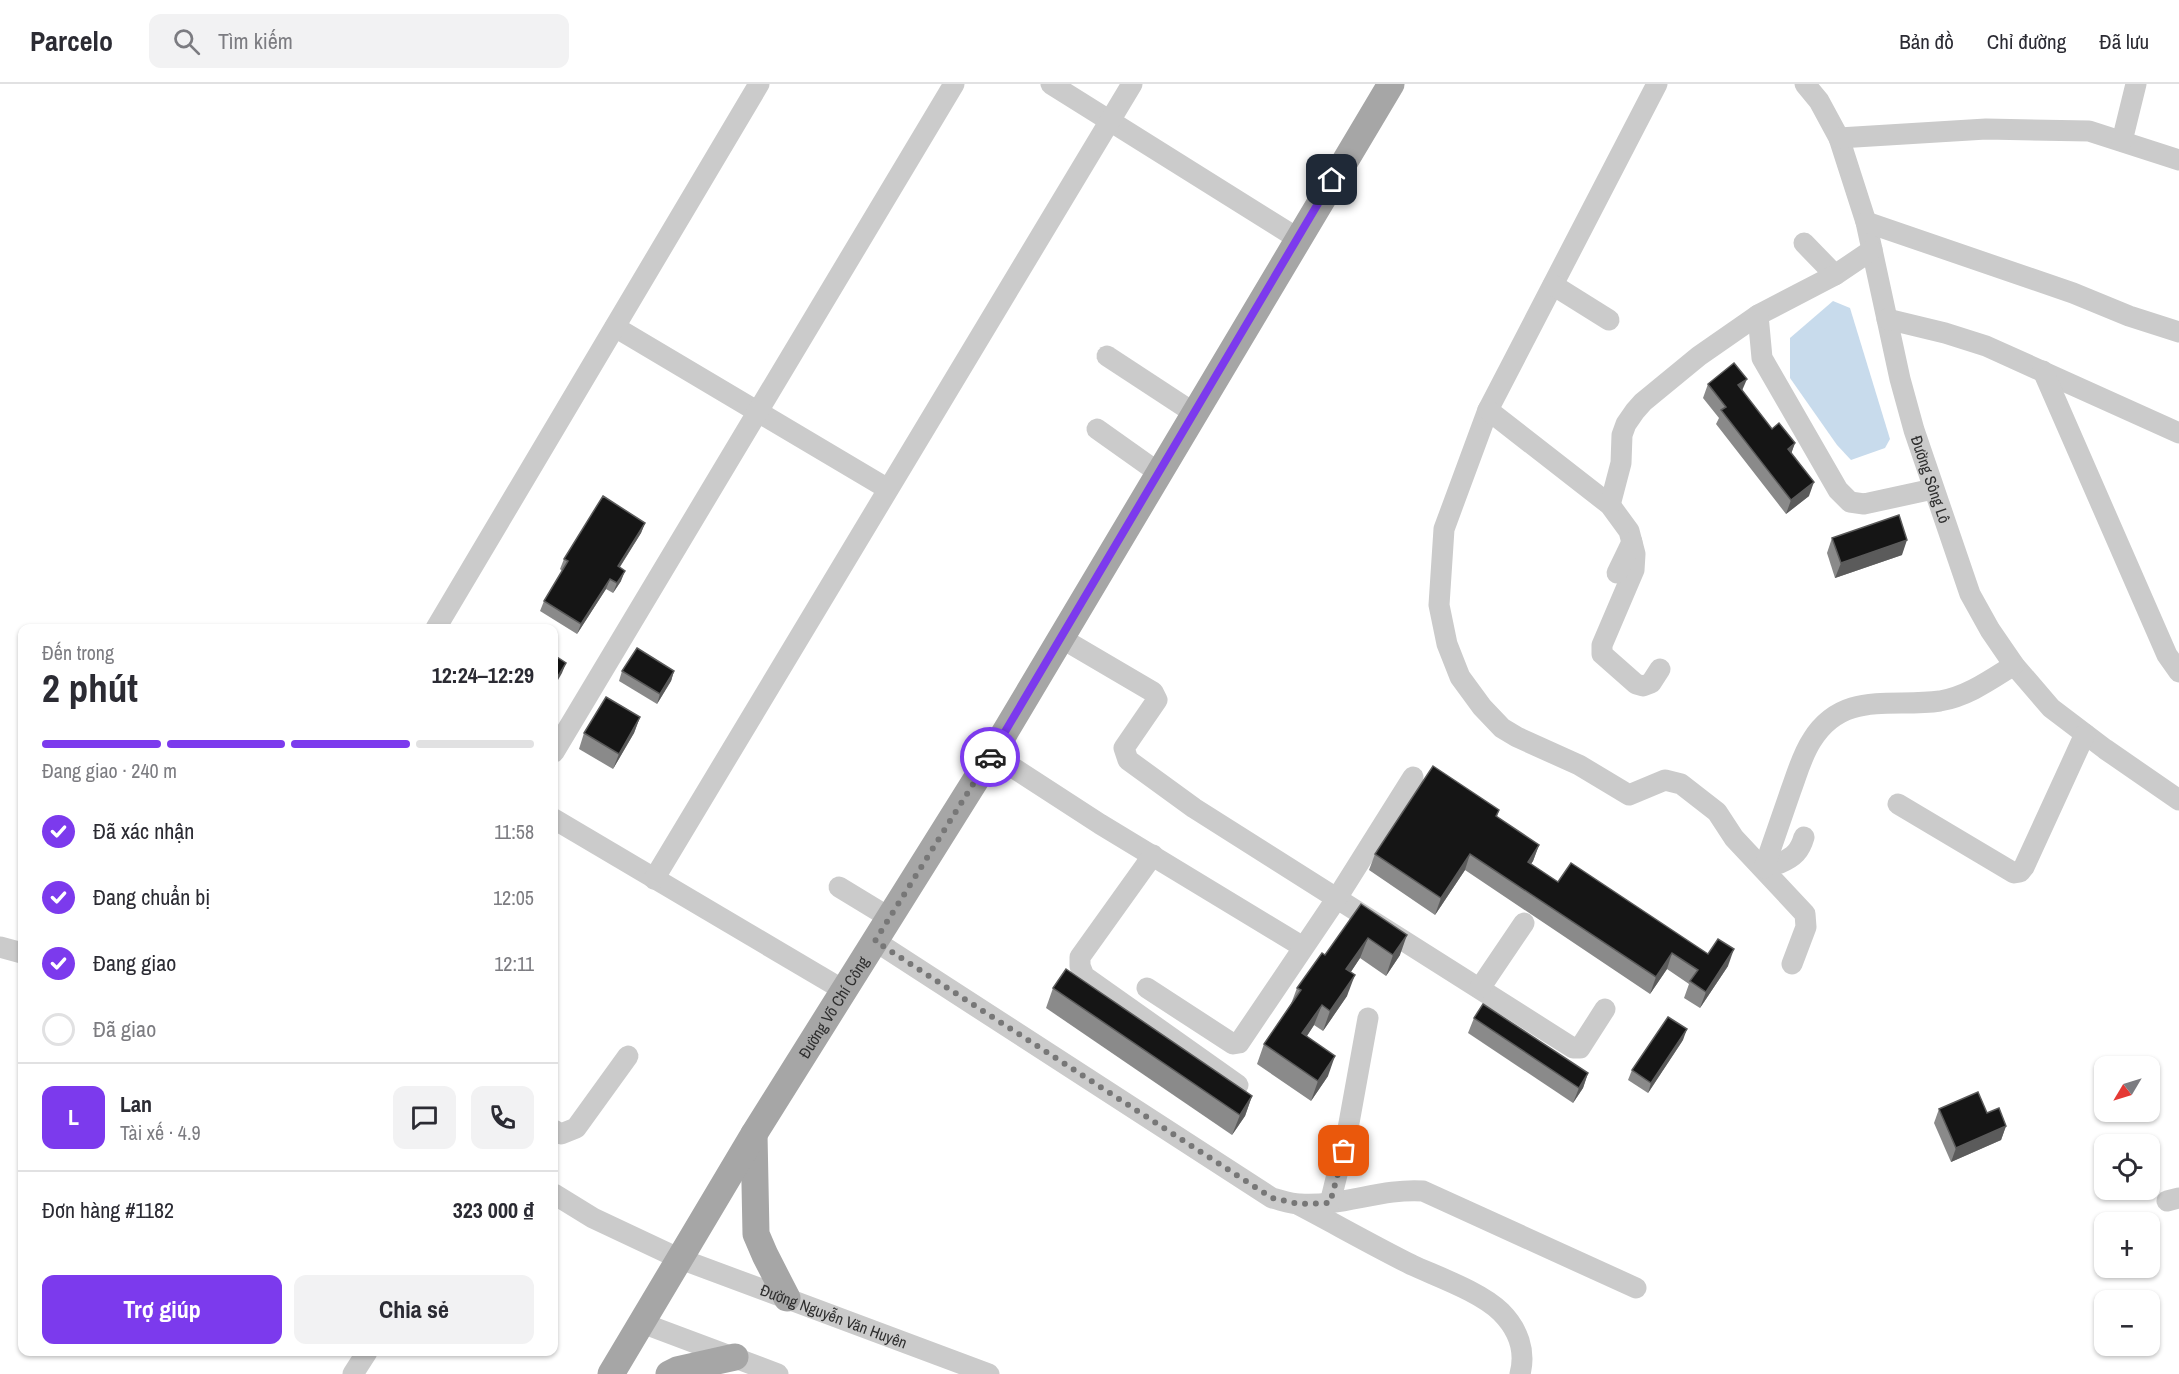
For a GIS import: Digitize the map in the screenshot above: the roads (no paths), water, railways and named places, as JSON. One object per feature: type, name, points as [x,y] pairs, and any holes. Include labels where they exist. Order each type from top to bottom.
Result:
[{"type":"main road","name":"Đường Võ Chí Công","points":[[611,1374],[753,1134],[992,754],[1297,238],[1391,84]]},
{"type":"main road","points":[[753,1134],[756,1234],[787,1298]]},
{"type":"main road","points":[[669,1374],[677,1370],[735,1357]]},
{"type":"street","points":[[438,624],[759,84]]},
{"type":"street","points":[[558,745],[954,84]]},
{"type":"street","points":[[1051,84],[1297,238]]},
{"type":"street","points":[[654,879],[1132,84]]},
{"type":"street","points":[[1657,84],[1488,410],[1444,529],[1439,605],[1447,644],[1460,677],[1482,707],[1502,728],[1579,765],[1629,795],[1665,780],[1682,784],[1717,812],[1734,838],[1765,863],[1805,914],[1806,927],[1792,964]]},
{"type":"street","name":"Đường Sông Lô","points":[[1805,84],[1819,101],[1839,138],[1866,222],[1900,379],[1933,489],[1970,594],[1989,630],[2014,665],[2051,708],[2179,800]]},
{"type":"street","points":[[2122,141],[2136,84]]},
{"type":"street","points":[[1839,138],[1986,129],[2089,131],[2179,160]]},
{"type":"street","points":[[1866,222],[2179,332]]},
{"type":"street","points":[[1804,243],[1835,275]]},
{"type":"street","points":[[1610,505],[1621,463],[1626,424],[1643,402],[1699,356],[1758,315],[1835,275],[1872,250]]},
{"type":"street","points":[[1552,285],[1609,320]]},
{"type":"street","points":[[1758,315],[1762,358],[1838,490],[1850,502],[1864,504],[1933,489]]},
{"type":"street","points":[[1887,319],[1986,346],[2179,432]]},
{"type":"street","points":[[615,327],[888,489]]},
{"type":"street","points":[[1107,356],[1194,413]]},
{"type":"street","points":[[2043,371],[2167,655],[2179,672]]},
{"type":"street","points":[[1488,410],[1610,505],[1629,531],[1635,554],[1634,570],[1602,645],[1602,654],[1636,684],[1643,686],[1651,683],[1660,669]]},
{"type":"street","points":[[1097,429],[1159,472]]},
{"type":"street","points":[[1617,573],[1632,542]]},
{"type":"street","points":[[1061,638],[1156,695],[1157,700],[1124,748],[1128,760],[1194,808],[1573,1048],[1580,1048],[1605,1009]]},
{"type":"street","points":[[1765,863],[1799,766],[1811,740],[1826,723],[1843,711],[1861,704],[1939,701],[1961,696],[2014,665]]},
{"type":"street","points":[[1898,804],[2013,873],[2020,872],[2085,734]]},
{"type":"street","points":[[992,754],[1303,947]]},
{"type":"street","points":[[1147,988],[1233,1044],[1239,1043],[1337,898],[1413,777]]},
{"type":"street","points":[[558,821],[845,991]]},
{"type":"street","points":[[1765,863],[1780,863],[1791,858],[1800,849],[1804,837]]},
{"type":"street","points":[[1153,855],[1080,957],[1080,966],[1084,976],[1238,1085]]},
{"type":"street","points":[[839,887],[890,918]]},
{"type":"street","points":[[1480,988],[1524,923]]},
{"type":"street","points":[[875,941],[1272,1198],[1299,1204],[1330,1203],[1406,1190],[1423,1191],[1636,1288]]},
{"type":"street","points":[[0,947],[18,952]]},
{"type":"street","points":[[1330,1203],[1347,1134],[1368,1018]]},
{"type":"street","points":[[558,1132],[561,1134],[576,1128],[628,1056]]},
{"type":"street","name":"Đường Nguyễn Văn Huyên","points":[[558,1196],[593,1218],[678,1258],[988,1374]]},
{"type":"street","points":[[1299,1204],[1409,1263],[1490,1302],[1502,1313],[1517,1337],[1523,1360],[1520,1374]]},
{"type":"street","points":[[642,1323],[776,1374]]},
{"type":"street","points":[[353,1374],[364,1356]]},
{"type":"water","points":[[1833,301],[1850,308],[1890,439],[1885,448],[1851,460],[1837,445],[1790,378],[1790,338]]}]
